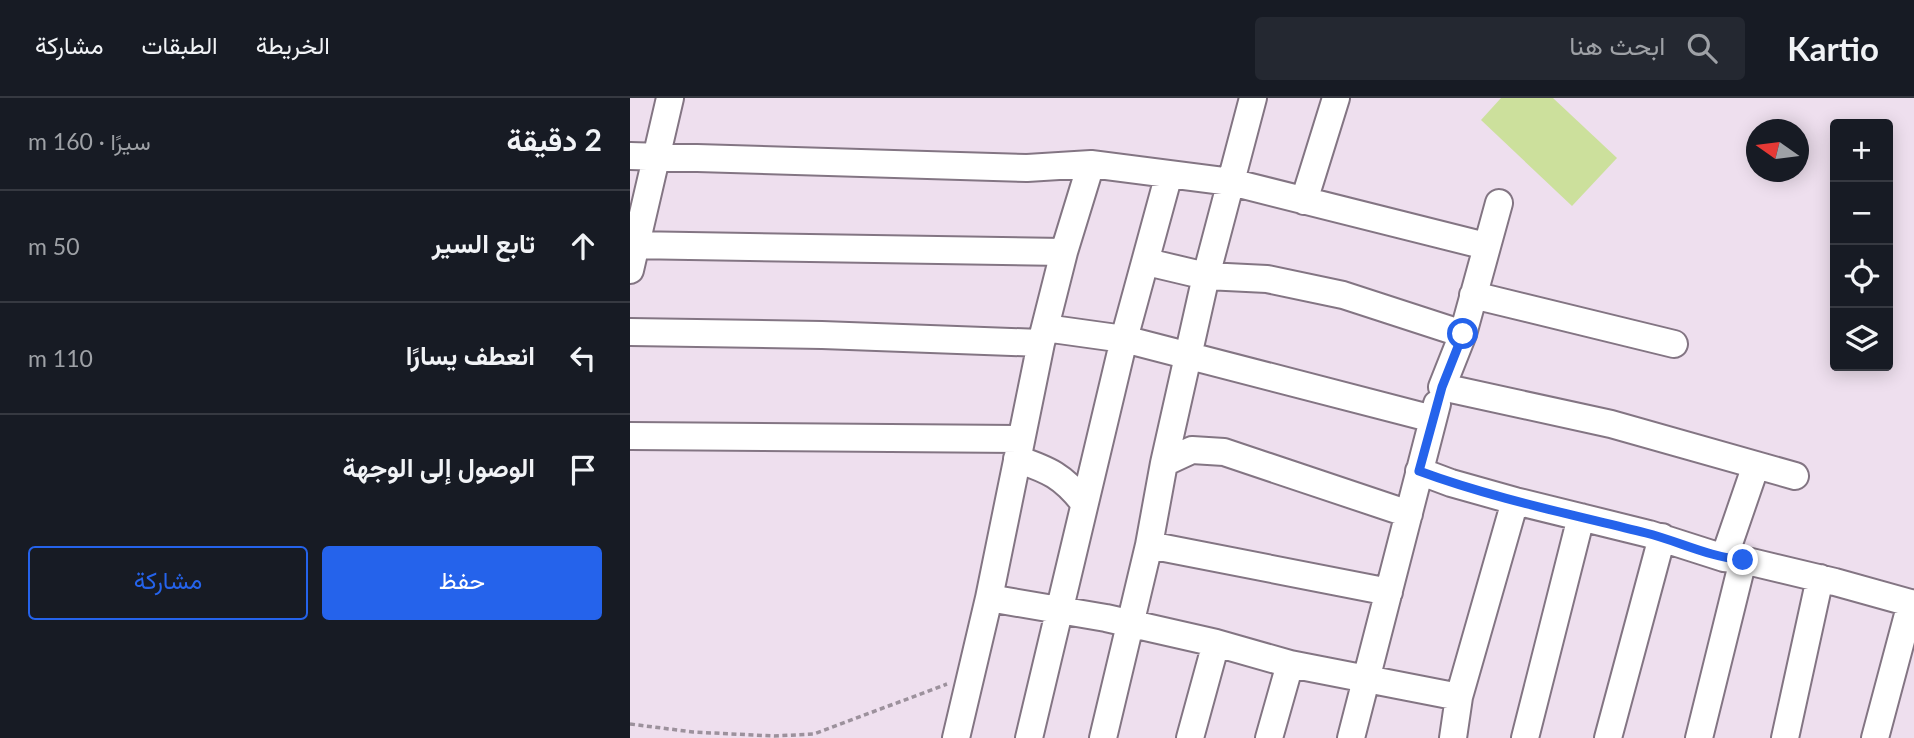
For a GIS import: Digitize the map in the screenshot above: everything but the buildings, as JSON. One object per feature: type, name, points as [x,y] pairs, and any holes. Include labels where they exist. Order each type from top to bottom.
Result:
[{"type":"street","points":[[670,98],[632,253],[1064,252]]},
{"type":"street","points":[[1103,738],[1149,545],[1164,463],[1206,276],[1253,98]]},
{"type":"street","points":[[1304,201],[1336,98]]},
{"type":"street","points":[[630,156],[1027,168],[1091,164],[1231,183],[1486,246]]},
{"type":"street","points":[[956,738],[989,598],[1043,336],[1064,252],[1091,164]]},
{"type":"street","points":[[1029,738],[1124,339],[1169,174]]},
{"type":"street","points":[[1351,738],[1433,419],[1442,387],[1463,334],[1499,203]]},
{"type":"street","points":[[1147,262],[1206,276],[1267,279],[1343,295],[1463,334]]},
{"type":"street","points":[[1473,295],[1674,344]]},
{"type":"street","points":[[630,332],[1124,339],[1433,419]]},
{"type":"street","points":[[1442,387],[1611,424],[1795,476]]},
{"type":"street","points":[[630,436],[1019,449],[1069,484],[1084,503]]},
{"type":"street","points":[[1164,463],[1192,450],[1224,452],[1409,514]]},
{"type":"street","points":[[1699,738],[1734,559],[1756,465]]},
{"type":"street","points":[[1419,471],[1516,501],[1912,603],[1875,738]]},
{"type":"street","points":[[1453,738],[1459,696],[1516,501]]},
{"type":"street","points":[[1525,738],[1581,517]]},
{"type":"street","points":[[1608,738],[1662,537]]},
{"type":"street","points":[[1149,545],[1389,592]]},
{"type":"street","points":[[1785,738],[1820,578]]},
{"type":"street","points":[[989,598],[1131,623],[1290,664],[1459,696]]},
{"type":"street","points":[[1190,738],[1216,643]]},
{"type":"street","points":[[1269,738],[1290,664]]},
{"type":"path","points":[[630,724],[693,732],[816,736],[972,676]]},
{"type":"green space","points":[[1501,98],[1553,98],[1617,158],[1572,206],[1481,120]]},
{"type":"route","points":[[1463,334],[1442,387],[1419,471],[1516,501],[1649,534],[1724,558],[1743,560]]}]
